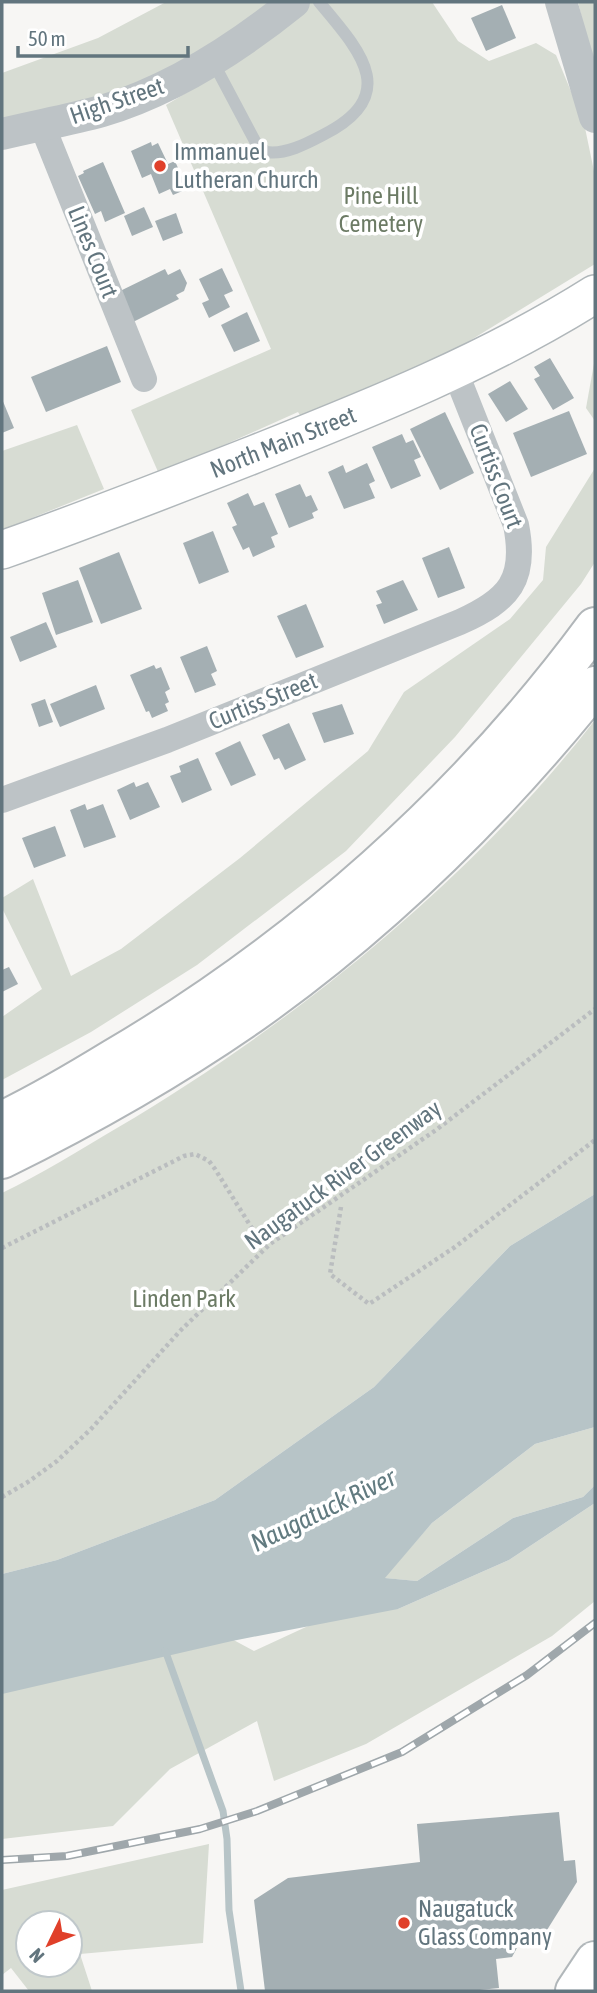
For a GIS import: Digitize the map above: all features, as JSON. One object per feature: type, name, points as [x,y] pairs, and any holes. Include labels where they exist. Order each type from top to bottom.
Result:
[{"type":"main road","name":"North Main Street","points":[[2,550],[290,440],[455,371],[558,317],[595,294]]},
{"type":"main road","name":"North Main Street","points":[[558,317],[595,310]]},
{"type":"main road","points":[[2,1121],[153,1036],[288,941],[353,888],[473,773],[526,715],[595,627]]},
{"type":"main road","points":[[2,1159],[114,1100],[189,1055],[255,1011],[321,960],[385,907],[505,791],[595,686]]},
{"type":"main road","points":[[575,1991],[595,1961]]},
{"type":"street","name":"High Street","points":[[2,134],[102,111],[152,93],[247,38],[294,2]]},
{"type":"street","points":[[561,2],[595,117]]},
{"type":"street","name":"Lines Court","points":[[42,125],[144,379]]},
{"type":"street","name":"Curtiss Court","points":[[455,371],[516,525],[521,547],[519,566],[512,583]]},
{"type":"street","name":"Curtiss Street","points":[[2,800],[167,740],[460,622],[482,612],[500,599],[512,583]]},
{"type":"lane","points":[[212,60],[256,144],[266,152],[282,152],[333,130],[350,119],[359,108],[369,86],[367,71],[361,60],[318,2]]},
{"type":"path","name":"Naugatuck River Greenway","points":[[2,1497],[29,1482],[57,1461],[91,1429],[181,1330],[270,1244],[436,1130],[595,1009]]},
{"type":"path","points":[[341,1207],[330,1274],[369,1304],[455,1247],[595,1140]]},
{"type":"path","points":[[2,1248],[184,1156],[195,1154],[209,1161],[260,1241],[270,1244]]},
{"type":"green space","points":[[166,2],[282,2],[147,88],[2,125],[2,73],[98,38]]},
{"type":"green space","name":"Pine Hill Cemetery","points":[[303,2],[432,2],[458,41],[489,61],[536,43],[556,55],[584,123],[595,176],[595,264],[453,351],[301,417],[298,412],[159,474],[131,410],[271,349],[166,105],[226,69]]},
{"type":"green space","points":[[578,2],[595,2],[595,74]]},
{"type":"green space","points":[[595,358],[595,421],[586,408]]},
{"type":"green space","points":[[77,425],[104,489],[2,530],[2,451]]},
{"type":"green space","points":[[595,468],[595,562],[581,584],[455,737],[346,851],[197,965],[91,1032],[2,1080],[2,1017],[42,989],[2,908],[2,898],[33,879],[71,976],[121,949],[240,858],[368,751],[404,692],[510,619],[543,580],[546,547]]},
{"type":"green space","name":"Linden Park","points":[[595,720],[595,1194],[510,1246],[374,1387],[215,1500],[57,1560],[2,1574],[2,1193],[75,1153],[183,1087],[312,996],[375,946],[435,893],[492,837],[546,780]]},
{"type":"green space","points":[[595,1427],[595,1485],[583,1497],[513,1518],[417,1581],[384,1578],[432,1523],[535,1444]]},
{"type":"green space","points":[[595,1503],[595,1601],[552,1636],[366,1744],[274,1781],[257,1721],[170,1769],[113,1826],[2,1839],[2,1669],[202,1623],[254,1651],[347,1608],[398,1609],[509,1560]]},
{"type":"green space","points":[[209,1844],[203,1943],[84,1954],[84,1909],[14,1909],[14,1972],[11,1968],[2,1975],[2,1890]]},
{"type":"green space","points":[[84,1966],[92,1991],[29,1991],[20,1979],[84,1979]]},
{"type":"water","name":"Naugatuck River","points":[[595,1194],[595,1427],[535,1444],[432,1523],[385,1578],[417,1581],[513,1518],[583,1497],[595,1485],[595,1503],[509,1560],[398,1609],[232,1641],[2,1694],[2,1574],[57,1560],[215,1500],[374,1387],[510,1246]]},
{"type":"building","points":[[502,5],[516,38],[486,51],[471,18]]},
{"type":"building","points":[[151,142],[152,146],[158,143],[168,164],[175,161],[187,189],[173,195],[170,189],[159,194],[151,174],[142,178],[131,151]]},
{"type":"building","points":[[103,162],[125,213],[105,222],[101,211],[95,214],[78,176]]},
{"type":"building","points":[[144,207],[153,227],[132,236],[124,216]]},
{"type":"building","points":[[176,213],[183,233],[163,241],[155,221]]},
{"type":"building","points":[[222,268],[233,291],[224,295],[230,307],[209,318],[202,303],[209,300],[199,279]]},
{"type":"building","points":[[165,269],[168,275],[180,269],[187,283],[184,291],[176,295],[179,299],[131,323],[116,293]]},
{"type":"building","points":[[247,312],[260,341],[234,352],[221,325]]},
{"type":"building","points":[[107,346],[121,382],[46,412],[31,377]]},
{"type":"building","points":[[550,358],[574,398],[553,410],[534,379],[540,376],[534,367]]},
{"type":"building","points":[[510,381],[528,409],[506,422],[488,394]]},
{"type":"building","points":[[2,399],[14,428],[2,433]]},
{"type":"building","points":[[569,411],[587,454],[531,477],[513,433]]},
{"type":"building","points":[[445,412],[474,473],[440,490],[410,429]]},
{"type":"building","points":[[402,434],[406,443],[413,440],[421,457],[414,460],[421,476],[391,489],[372,447]]},
{"type":"building","points":[[367,463],[375,481],[369,484],[375,498],[344,509],[328,472],[343,465],[346,473]]},
{"type":"building","points":[[300,484],[306,497],[311,495],[318,510],[312,513],[314,518],[289,528],[275,494]]},
{"type":"building","points":[[248,493],[254,506],[264,502],[278,534],[271,537],[275,547],[253,557],[249,547],[243,550],[232,527],[237,525],[227,503]]},
{"type":"building","points":[[213,531],[229,572],[199,584],[183,543]]},
{"type":"building","points":[[449,547],[465,588],[438,598],[422,558]]},
{"type":"building","points":[[119,552],[142,609],[101,624],[79,568]]},
{"type":"building","points":[[78,580],[93,622],[56,635],[42,593]]},
{"type":"building","points":[[403,580],[418,610],[384,624],[376,605],[382,603],[376,591]]},
{"type":"building","points":[[306,604],[324,647],[296,658],[277,616]]},
{"type":"building","points":[[46,622],[57,647],[20,662],[10,637]]},
{"type":"building","points":[[207,646],[217,671],[211,674],[216,685],[195,693],[180,657]]},
{"type":"building","points":[[154,665],[156,669],[161,667],[170,689],[165,692],[169,702],[165,704],[168,711],[152,718],[149,711],[146,712],[130,675]]},
{"type":"building","points":[[96,685],[105,709],[60,727],[50,704]]},
{"type":"building","points":[[45,699],[53,722],[39,727],[31,704]]},
{"type":"building","points":[[342,704],[354,734],[324,743],[312,713]]},
{"type":"building","points":[[289,723],[306,760],[285,770],[279,758],[274,760],[262,735]]},
{"type":"building","points":[[240,741],[256,775],[231,786],[215,753]]},
{"type":"building","points":[[198,758],[212,790],[182,803],[170,776],[181,772],[179,766]]},
{"type":"building","points":[[134,782],[136,787],[148,782],[160,807],[130,820],[117,790]]},
{"type":"building","points":[[85,804],[87,810],[103,804],[116,837],[84,848],[70,810]]},
{"type":"building","points":[[55,826],[66,856],[34,868],[22,838]]},
{"type":"building","points":[[9,967],[18,984],[2,992],[2,970]]},
{"type":"building","name":"Naugatuck Glass Company","points":[[559,1812],[564,1861],[575,1860],[577,1882],[537,1946],[518,1946],[512,1957],[496,1959],[499,1988],[470,1991],[265,1991],[254,1900],[288,1878],[420,1862],[417,1824]]},
{"type":"waterway","points":[[165,1650],[223,1811],[227,1839],[229,1910],[241,1991]]},
{"type":"railway","points":[[2,1860],[67,1856],[200,1829],[257,1811],[402,1752],[527,1675],[595,1623]]},
{"type":"place","name":"Immanuel Lutheran Church","points":[[160,166]]},
{"type":"place","name":"Naugatuck Glass Company","points":[[404,1923]]}]
